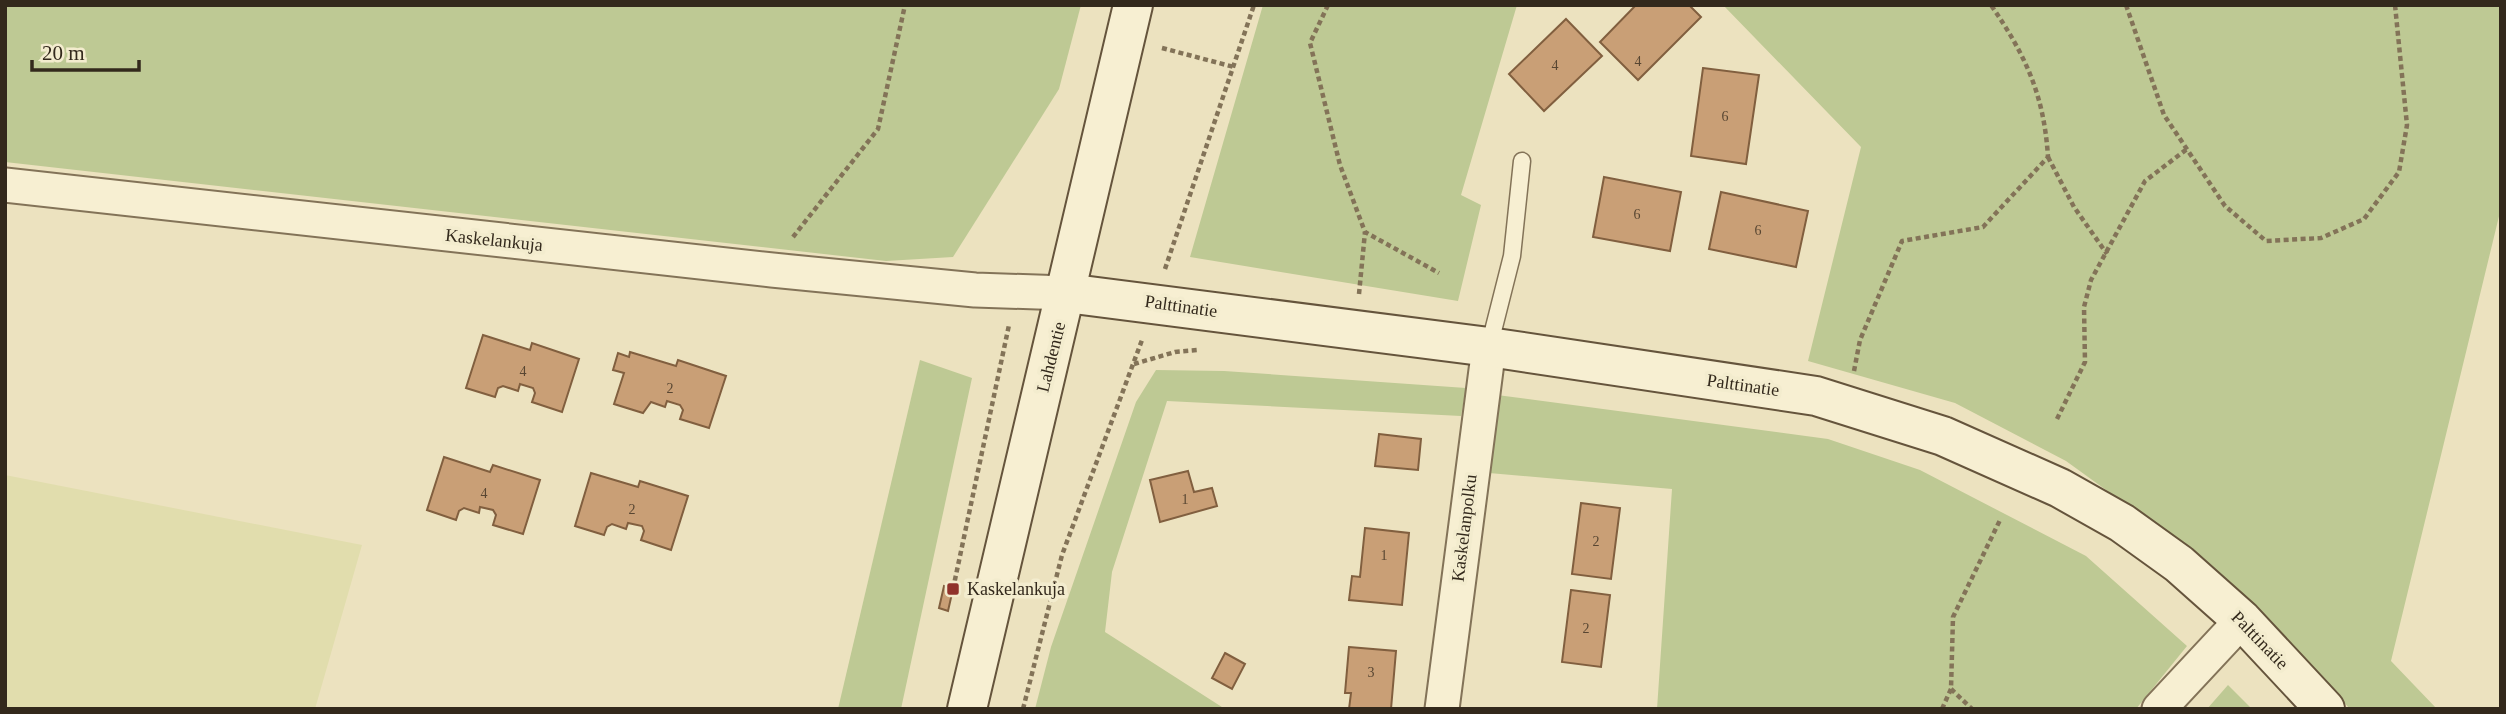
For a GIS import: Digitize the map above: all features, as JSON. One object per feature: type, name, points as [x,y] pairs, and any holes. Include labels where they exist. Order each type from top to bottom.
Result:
[{"type":"street","name":"Lahdentie","points":[[967,709],[1133,5]]},
{"type":"street","name":"Kaskelankuja","points":[[5,185],[772,270],[975,290],[1066,293]]},
{"type":"street","name":"Palttinatie","points":[[1066,293],[1489,347],[1816,396],[1943,436],[2060,488],[2122,523],[2170,557],[2242,620],[2325,709]]},
{"type":"street","name":"Kaskelanpolku","points":[[1442,709],[1489,347]]},
{"type":"street","points":[[2159,709],[2242,620]]},
{"type":"lane","points":[[1489,347],[1512,256],[1522,160]]},
{"type":"path","points":[[772,270],[786,245],[878,129],[905,5]]},
{"type":"path","points":[[1174,241],[1254,5]]},
{"type":"path","points":[[1328,5],[1310,43],[1340,165],[1365,232],[1356,329]]},
{"type":"path","points":[[1991,5],[2020,48],[2045,115],[2048,157],[2074,207],[2107,254]]},
{"type":"path","points":[[2126,5],[2164,115],[2225,206],[2266,241],[2321,238],[2364,219],[2399,173],[2407,125],[2395,5]]},
{"type":"path","points":[[1164,38],[1161,49],[1234,67]]},
{"type":"path","points":[[2057,419],[2085,362],[2084,307],[2091,280],[2145,181],[2187,149]]},
{"type":"path","points":[[1846,405],[1860,340],[1902,241],[1983,227],[2048,157]]},
{"type":"path","points":[[1365,232],[1439,273]]},
{"type":"path","points":[[953,589],[1006,348]]},
{"type":"path","points":[[1023,709],[1062,555],[1134,364],[1175,352],[1201,349]]},
{"type":"path","points":[[1942,709],[1951,689],[1953,617],[2001,518]]},
{"type":"path","points":[[1951,689],[1972,709]]},
{"type":"shaded area","points":[[5,475],[362,545],[315,709],[5,709]]},
{"type":"green space","points":[[5,5],[1081,5],[1059,89],[953,257],[886,261],[5,162]]},
{"type":"green space","points":[[1263,5],[1517,5],[1461,195],[1481,205],[1458,301],[1190,257]]},
{"type":"green space","points":[[1723,5],[2501,5],[2501,208],[2391,661],[2437,709],[2350,709],[2253,603],[2196,555],[2066,461],[1955,403],[1808,361],[1861,147]]},
{"type":"green space","points":[[920,360],[972,378],[901,709],[838,709]]},
{"type":"green space","points":[[1156,370],[1224,371],[1466,388],[1461,416],[1167,401],[1112,572],[1105,632],[1225,709],[1035,709],[1051,647],[1136,402]]},
{"type":"green space","points":[[1497,395],[1828,439],[1920,470],[2086,556],[2187,646],[2136,709],[1657,709],[1672,489],[1489,473]]},
{"type":"green space","points":[[2228,685],[2252,709],[2207,709]]},
{"type":"building","points":[[1636,5],[1689,5],[1701,17],[1638,80],[1600,42]]},
{"type":"building","points":[[1566,19],[1602,56],[1544,111],[1509,74]]},
{"type":"building","points":[[1703,68],[1759,75],[1746,164],[1691,156]]},
{"type":"building","points":[[1604,177],[1681,192],[1670,251],[1593,237]]},
{"type":"building","points":[[1721,192],[1808,211],[1796,267],[1709,249]]},
{"type":"building","points":[[483,335],[530,350],[532,343],[579,359],[562,412],[532,402],[535,393],[533,388],[520,384],[518,391],[503,386],[498,388],[495,397],[466,388]]},
{"type":"building","points":[[630,352],[676,366],[678,360],[726,376],[709,428],[680,419],[683,410],[680,405],[667,401],[665,407],[651,402],[643,413],[614,404],[624,373],[613,370],[618,353],[629,357]]},
{"type":"building","points":[[1379,434],[1421,439],[1418,470],[1375,466]]},
{"type":"building","points":[[444,457],[490,472],[493,465],[540,480],[523,534],[493,525],[496,515],[493,510],[480,507],[479,513],[464,508],[459,511],[456,520],[427,510]]},
{"type":"building","points":[[1188,471],[1194,492],[1212,488],[1217,506],[1160,522],[1150,480]]},
{"type":"building","points":[[591,473],[638,487],[640,481],[688,496],[671,550],[641,540],[644,531],[642,526],[628,523],[626,529],[612,524],[607,527],[604,535],[575,526]]},
{"type":"building","points":[[1581,503],[1620,508],[1611,579],[1572,574]]},
{"type":"building","points":[[1365,528],[1409,533],[1402,605],[1349,600],[1352,576],[1360,577]]},
{"type":"building","points":[[944,586],[953,589],[948,611],[939,608]]},
{"type":"building","points":[[1571,590],[1610,595],[1601,667],[1562,662]]},
{"type":"building","points":[[1349,647],[1396,651],[1391,709],[1349,709],[1351,693],[1345,693]]},
{"type":"building","points":[[1225,653],[1245,664],[1232,689],[1212,678]]},
{"type":"place","name":"Kaskelankuja","points":[[953,589]]}]
